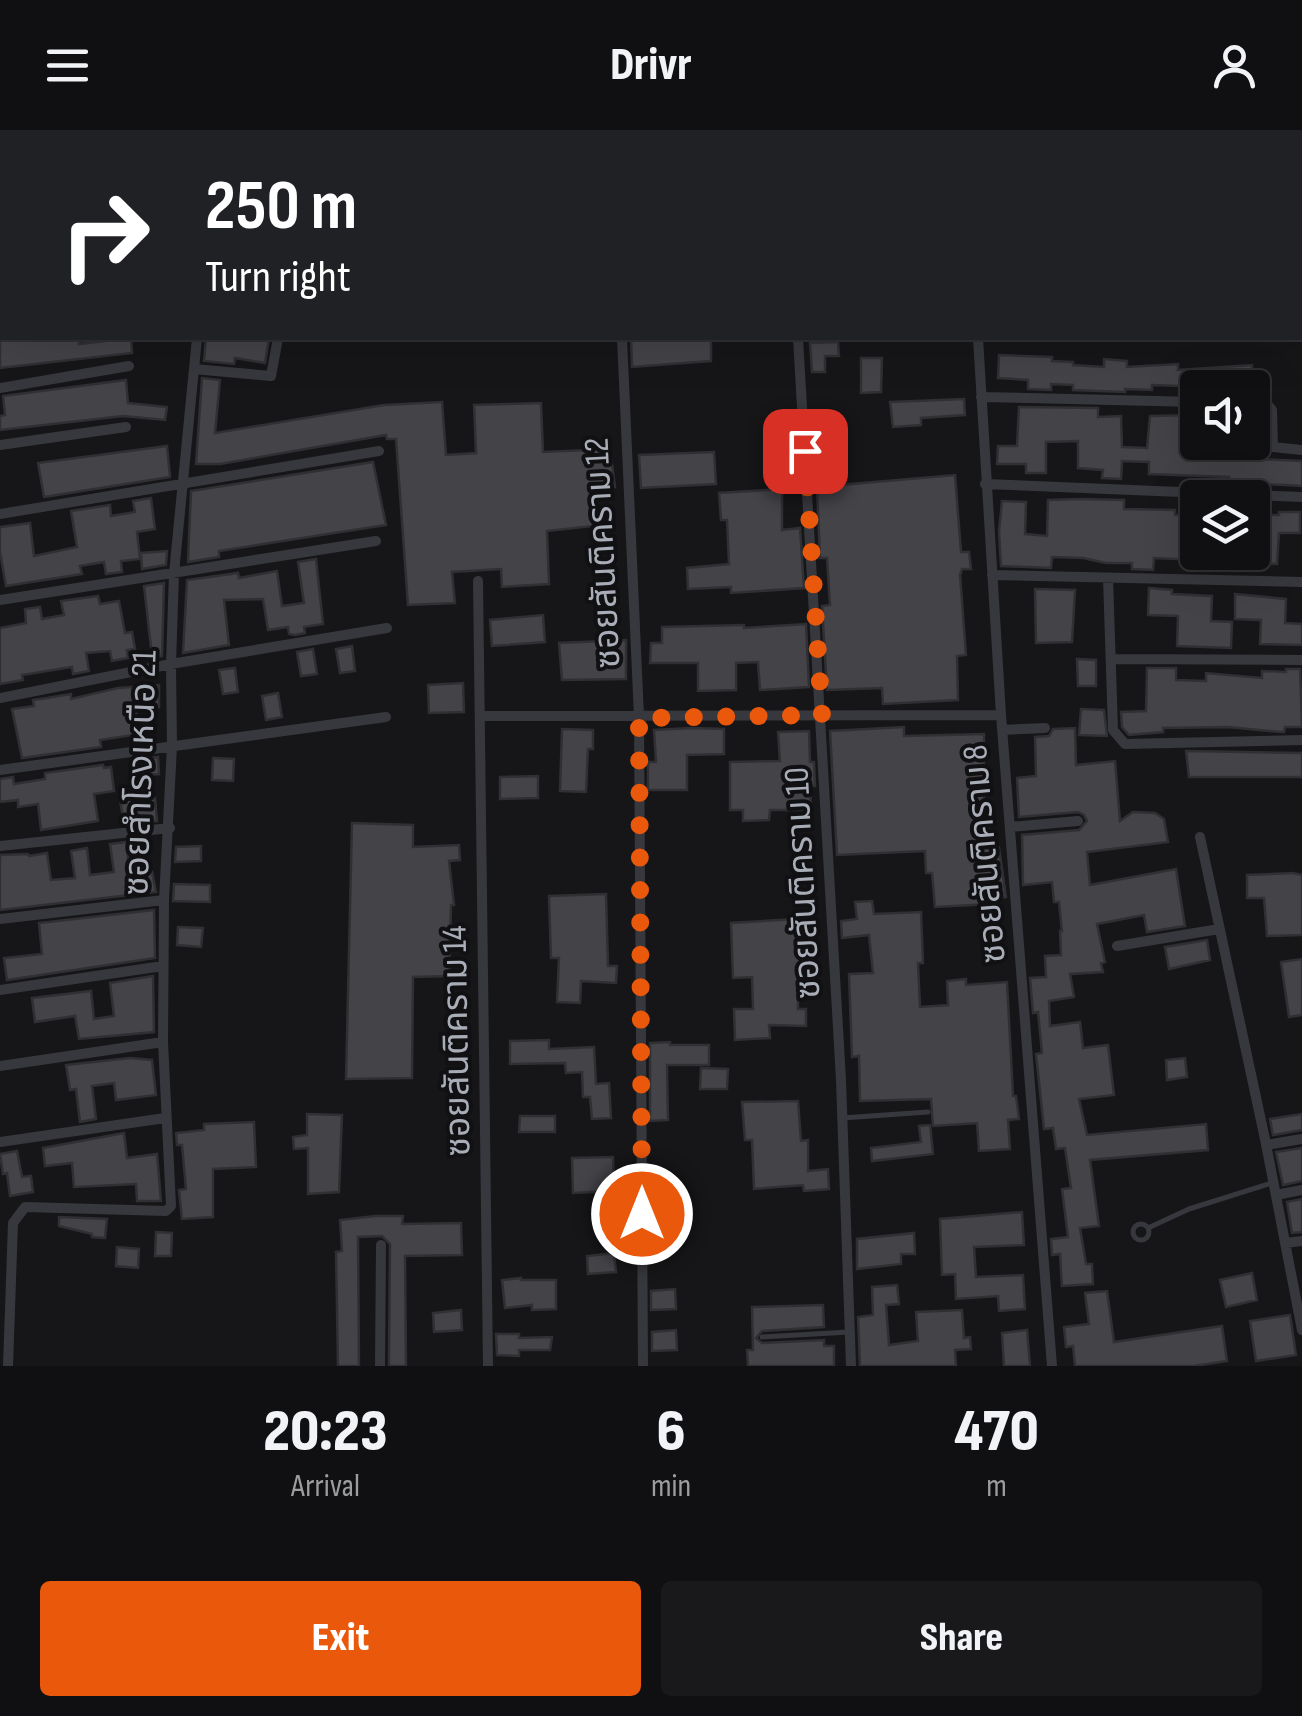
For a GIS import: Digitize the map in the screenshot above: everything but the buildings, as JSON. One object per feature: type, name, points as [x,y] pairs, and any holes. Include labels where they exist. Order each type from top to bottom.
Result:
[{"type":"street","name":"ซอยสำโรงเหนือ 21","points":[[8,1366],[12,1223],[21,1210],[169,1210],[163,966],[170,828],[171,664],[174,573],[197,340]]},
{"type":"street","points":[[194,369],[271,376],[278,340]]},
{"type":"street","name":"ซอยสันติคราม 12","points":[[622,340],[639,718],[643,1366]]},
{"type":"street","name":"ซอยสันติคราม 10","points":[[798,340],[822,715],[851,1366]]},
{"type":"street","name":"ซอยสันติคราม 8","points":[[978,340],[1000,715],[1052,1366]]},
{"type":"street","points":[[0,388],[129,366]]},
{"type":"street","points":[[981,396],[1180,402]]},
{"type":"street","points":[[1270,408],[1274,447],[1302,450]]},
{"type":"street","points":[[0,445],[126,427]]},
{"type":"street","points":[[0,514],[378,451]]},
{"type":"street","points":[[985,484],[1302,498]]},
{"type":"street","points":[[0,600],[376,540]]},
{"type":"street","points":[[992,575],[1302,582]]},
{"type":"street","points":[[1108,578],[1113,730],[1125,744],[1302,740]]},
{"type":"street","name":"ซอยสันติคราม 14","points":[[478,581],[488,1366]]},
{"type":"street","points":[[0,698],[171,664],[387,628]]},
{"type":"street","points":[[1111,659],[1302,660]]},
{"type":"street","points":[[481,716],[1000,715]]},
{"type":"street","points":[[0,770],[386,717]]},
{"type":"street","points":[[1002,730],[1044,728]]},
{"type":"street","points":[[1010,827],[1078,821]]},
{"type":"street","points":[[0,846],[170,828]]},
{"type":"street","points":[[1200,837],[1302,1330]]},
{"type":"street","points":[[0,919],[164,900]]},
{"type":"street","points":[[1117,946],[1220,929]]},
{"type":"street","points":[[0,990],[163,966]]},
{"type":"street","points":[[0,1066],[163,1042]]},
{"type":"street","points":[[0,1142],[165,1118]]},
{"type":"street","points":[[1266,1145],[1302,1139]]},
{"type":"street","points":[[1276,1195],[1302,1190]]},
{"type":"street","points":[[1285,1243],[1302,1241]]},
{"type":"street","points":[[380,1366],[381,1244]]},
{"type":"lane","points":[[842,1118],[928,1112]]},
{"type":"lane","points":[[1148,1228],[1190,1209],[1274,1182]]},
{"type":"lane","points":[[762,1337],[849,1332]]},
{"type":"route","points":[[642,1214],[639,718],[822,715],[805,451]]}]
